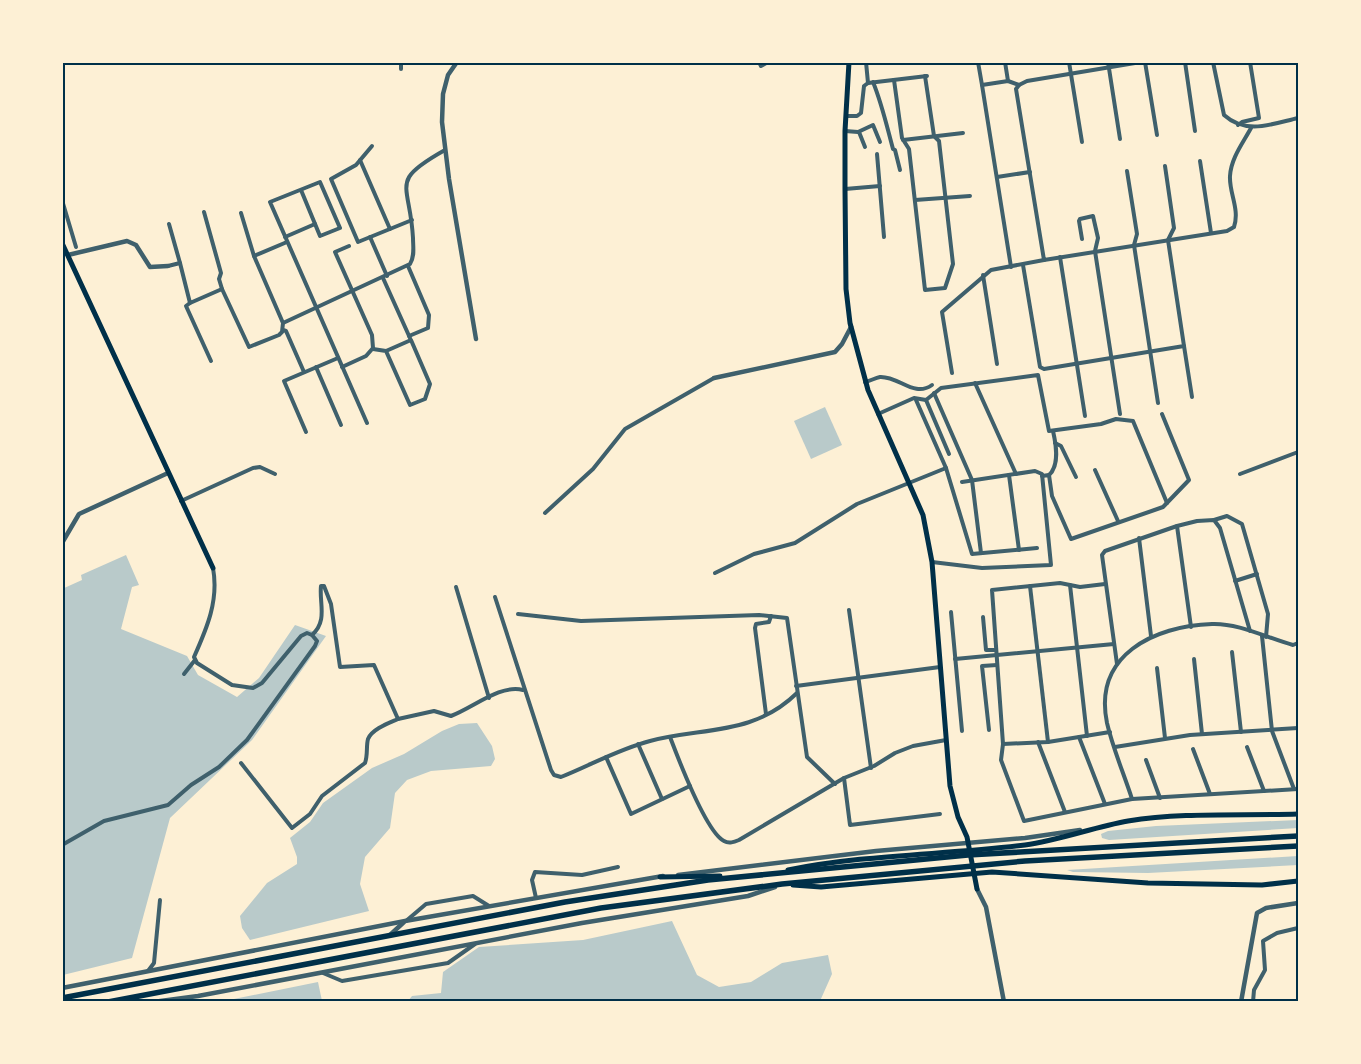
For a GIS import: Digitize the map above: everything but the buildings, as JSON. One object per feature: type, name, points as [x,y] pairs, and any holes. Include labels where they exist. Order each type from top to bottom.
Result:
[{"type":"highway","points":[[62,998],[565,902],[743,876],[968,855],[1298,836]]},
{"type":"highway","points":[[108,1002],[601,908],[782,884],[1025,862],[1298,846]]},
{"type":"main road","points":[[849,62],[845,131],[845,189],[846,289],[851,327],[865,382],[923,516],[932,562],[950,786],[958,817],[967,837],[977,890]]},
{"type":"main road","points":[[62,243],[212,568]]},
{"type":"main road","points":[[776,873],[817,864],[1026,845],[1128,821],[1171,817],[1298,814]]},
{"type":"main road","points":[[782,884],[822,887],[992,872],[1148,883],[1262,885],[1298,881]]},
{"type":"main road","points":[[660,877],[743,876]]},
{"type":"street","points":[[401,69],[402,62]]},
{"type":"street","points":[[457,62],[448,75],[443,94],[442,122],[476,339]]},
{"type":"street","points":[[759,62],[760,66],[768,62]]},
{"type":"street","points":[[866,62],[868,83]]},
{"type":"street","points":[[978,62],[1011,266]]},
{"type":"street","points":[[1005,62],[1008,81]]},
{"type":"street","points":[[1069,62],[1082,142]]},
{"type":"street","points":[[1108,62],[1120,139]]},
{"type":"street","points":[[982,85],[1008,81],[1019,84],[1141,62]]},
{"type":"street","points":[[1145,62],[1157,135]]},
{"type":"street","points":[[1185,62],[1195,131]]},
{"type":"street","points":[[1212,62],[1224,114],[1238,125],[1251,128],[1298,118]]},
{"type":"street","points":[[1238,125],[1242,122],[1259,118],[1250,62]]},
{"type":"street","points":[[846,116],[858,116],[862,113],[864,86],[868,83],[926,76],[934,136],[939,141],[953,264],[945,288],[924,290],[909,148],[903,140],[894,80]]},
{"type":"street","points":[[873,82],[880,99],[885,126],[895,150],[900,170]]},
{"type":"street","points":[[1019,84],[1016,89],[1044,260]]},
{"type":"street","points":[[845,131],[859,132],[873,125],[880,142]]},
{"type":"street","points":[[952,373],[942,312],[991,270],[1095,251],[1227,231],[1234,227],[1236,210],[1230,177],[1232,164],[1251,128]]},
{"type":"street","points":[[859,132],[865,147]]},
{"type":"street","points":[[903,140],[963,133]]},
{"type":"street","points":[[372,146],[350,169],[331,179],[358,242],[412,220]]},
{"type":"street","points":[[283,323],[408,266],[414,255],[412,220],[406,187],[410,174],[422,163],[446,150]]},
{"type":"street","points":[[877,154],[884,237]]},
{"type":"street","points":[[360,160],[390,229]]},
{"type":"street","points":[[1200,161],[1211,233]]},
{"type":"street","points":[[1165,166],[1174,228],[1168,240],[1192,397]]},
{"type":"street","points":[[1127,171],[1137,234],[1134,245],[1158,403]]},
{"type":"street","points":[[997,177],[1030,172]]},
{"type":"street","points":[[300,190],[320,236],[340,228],[320,182],[300,190],[270,202],[367,423]]},
{"type":"street","points":[[845,189],[880,186]]},
{"type":"street","points":[[915,200],[970,196]]},
{"type":"street","points":[[62,200],[76,247]]},
{"type":"street","points":[[204,212],[221,273],[219,279],[222,289],[249,347],[278,335],[283,330],[283,323],[254,256],[241,213]]},
{"type":"street","points":[[1082,239],[1079,221],[1080,219],[1093,216],[1098,238],[1095,251],[1120,414]]},
{"type":"street","points":[[169,224],[190,303]]},
{"type":"street","points":[[285,236],[315,224]]},
{"type":"street","points":[[370,237],[430,384],[425,399],[410,405],[386,351]]},
{"type":"street","points":[[68,255],[127,241],[136,245],[150,267],[180,263]]},
{"type":"street","points":[[254,256],[287,242]]},
{"type":"street","points":[[342,367],[366,356],[373,349],[372,335],[335,252],[349,246]]},
{"type":"street","points":[[1060,257],[1085,416]]},
{"type":"street","points":[[1023,265],[1040,366],[1044,369],[1184,346]]},
{"type":"street","points":[[373,349],[386,351],[428,328],[429,315],[408,266]]},
{"type":"street","points":[[983,275],[997,364]]},
{"type":"street","points":[[211,361],[186,306],[222,289]]},
{"type":"street","points":[[544,513],[593,469],[625,429],[714,378],[835,352],[842,344],[851,327]]},
{"type":"street","points":[[283,330],[286,331],[304,372]]},
{"type":"street","points":[[306,432],[284,381],[338,358]]},
{"type":"street","points":[[316,367],[341,426]]},
{"type":"street","points":[[878,414],[914,398],[916,400],[926,400],[941,388],[1038,375],[1049,431],[1101,424],[1116,420],[1133,421],[1167,503]]},
{"type":"street","points":[[865,382],[882,377],[916,390],[922,390],[932,385]]},
{"type":"street","points":[[975,383],[1016,474]]},
{"type":"street","points":[[934,394],[972,480],[981,553]]},
{"type":"street","points":[[916,400],[946,468],[972,554],[1037,548]]},
{"type":"street","points":[[926,400],[949,454]]},
{"type":"street","points":[[1049,475],[1052,496],[1071,539],[1118,521],[1160,508],[1189,480],[1162,414]]},
{"type":"street","points":[[962,482],[1035,471],[1042,476],[1049,475],[1053,471],[1056,444],[1053,430]]},
{"type":"street","points":[[1056,444],[1061,446],[1076,477]]},
{"type":"street","points":[[1240,474],[1298,452]]},
{"type":"street","points":[[181,501],[254,468],[260,467],[275,474]]},
{"type":"street","points":[[716,573],[754,554],[795,543],[857,504],[946,468]]},
{"type":"street","points":[[1095,470],[1118,521]]},
{"type":"street","points":[[62,543],[79,514],[168,473]]},
{"type":"street","points":[[1009,475],[1019,550]]},
{"type":"street","points":[[932,562],[982,568],[1052,565],[1042,476]]},
{"type":"street","points":[[1106,584],[1080,587],[1060,583],[992,590],[1003,744],[1001,760],[1024,821],[1132,799],[1296,789],[1272,730],[1264,636],[1268,614],[1241,523],[1225,516],[1214,520],[1197,520],[1105,551],[1102,555],[1118,664]]},
{"type":"street","points":[[1214,520],[1220,528],[1250,631]]},
{"type":"street","points":[[1178,526],[1191,627]]},
{"type":"street","points":[[1139,538],[1151,636]]},
{"type":"street","points":[[184,674],[195,660],[194,657],[208,624],[216,584],[212,568]]},
{"type":"street","points":[[1235,581],[1257,574]]},
{"type":"street","points":[[1070,585],[1087,736]]},
{"type":"street","points":[[312,635],[318,630],[321,622],[323,607],[320,590],[321,586],[324,586],[331,604],[340,667],[374,665],[398,718]]},
{"type":"street","points":[[1030,586],[1048,742]]},
{"type":"street","points":[[456,588],[489,698]]},
{"type":"street","points":[[494,597],[523,690],[554,775],[561,777],[638,744],[670,737],[724,730],[781,707],[797,693]]},
{"type":"street","points":[[849,610],[871,768]]},
{"type":"street","points":[[951,612],[962,731]]},
{"type":"street","points":[[518,614],[581,621],[760,615],[787,618],[806,756],[835,784]]},
{"type":"street","points":[[766,714],[755,628],[756,624],[769,622],[772,616]]},
{"type":"street","points":[[983,617],[986,650],[996,650]]},
{"type":"street","points":[[1132,799],[1110,732],[1106,699],[1108,678],[1118,664],[1151,636],[1213,624],[1250,631],[1293,645],[1298,643]]},
{"type":"street","points":[[62,845],[104,821],[168,805],[191,785],[219,767],[247,740],[317,641],[312,635],[307,633],[301,636],[262,684],[253,688],[232,685],[195,660]]},
{"type":"street","points":[[955,659],[1114,644]]},
{"type":"street","points":[[1232,652],[1241,732]]},
{"type":"street","points":[[1194,659],[1202,734]]},
{"type":"street","points":[[989,730],[982,666],[997,665]]},
{"type":"street","points":[[796,686],[940,667]]},
{"type":"street","points":[[1157,668],[1165,738]]},
{"type":"street","points":[[240,763],[292,828],[310,814],[322,796],[366,763],[368,739],[372,734],[398,718],[434,711],[451,716],[510,689],[523,690]]},
{"type":"street","points":[[1115,747],[1165,738],[1202,734],[1298,728]]},
{"type":"street","points":[[1003,744],[1048,742],[1110,732]]},
{"type":"street","points":[[670,737],[690,786],[711,826],[722,841],[728,843],[739,840],[844,778],[871,768],[906,749],[946,740]]},
{"type":"street","points":[[1079,737],[1105,804]]},
{"type":"street","points":[[1038,742],[1065,812]]},
{"type":"street","points":[[638,744],[662,799]]},
{"type":"street","points":[[1247,747],[1264,791]]},
{"type":"street","points":[[1193,749],[1210,794]]},
{"type":"street","points":[[606,757],[631,814],[690,786]]},
{"type":"street","points":[[1146,760],[1160,798]]},
{"type":"street","points":[[844,778],[850,825],[940,814]]},
{"type":"street","points":[[62,988],[405,921],[660,877],[876,851],[1025,838],[1104,827]]},
{"type":"street","points":[[536,898],[532,880],[535,872],[582,875],[618,867]]},
{"type":"street","points":[[153,1002],[198,996],[582,923],[748,896],[782,884]]},
{"type":"street","points":[[977,890],[986,908],[1004,1002]]},
{"type":"street","points":[[389,935],[426,904],[473,896],[489,906]]},
{"type":"street","points":[[148,971],[154,963],[160,900]]},
{"type":"street","points":[[1241,1002],[1255,917],[1266,908],[1298,903]]},
{"type":"street","points":[[1253,1002],[1254,990],[1265,970],[1263,941],[1276,933],[1298,928]]},
{"type":"street","points":[[321,972],[342,981],[448,963],[478,942]]},
{"type":"shaded area","points":[[825,407],[842,445],[811,459],[794,421]]},
{"type":"shaded area","points":[[126,555],[139,585],[132,587],[121,629],[187,656],[198,675],[237,697],[259,678],[295,625],[326,636],[252,740],[170,818],[132,958],[63,975],[62,589],[82,580],[81,575]]},
{"type":"shaded area","points":[[477,723],[492,746],[495,759],[491,766],[431,771],[407,780],[395,793],[390,828],[365,857],[360,884],[369,911],[250,940],[242,928],[240,916],[267,883],[297,864],[297,857],[290,838],[310,822],[323,803],[372,768],[404,754],[442,731],[459,724]]},
{"type":"shaded area","points":[[1298,820],[1298,828],[1109,840],[1102,838],[1101,834],[1108,831],[1156,826]]},
{"type":"shaded area","points":[[1298,856],[1298,865],[1148,873],[1073,872],[1067,870]]},
{"type":"shaded area","points":[[672,921],[697,975],[719,987],[751,982],[782,963],[828,955],[832,974],[820,1001],[408,1001],[412,996],[441,993],[443,972],[479,947],[583,940]]},
{"type":"shaded area","points":[[318,982],[322,1001],[224,1001]]}]
